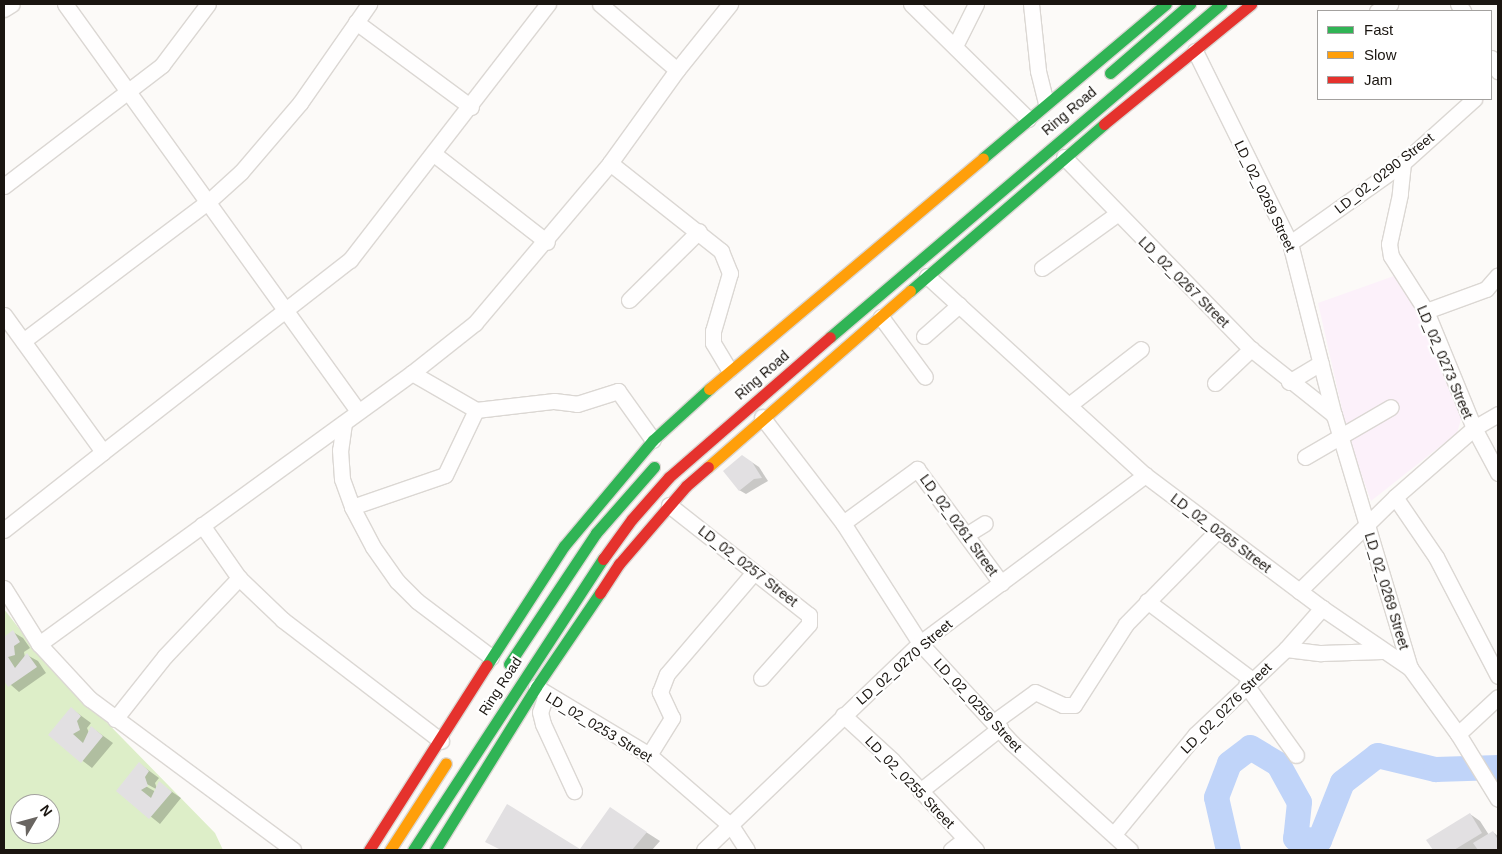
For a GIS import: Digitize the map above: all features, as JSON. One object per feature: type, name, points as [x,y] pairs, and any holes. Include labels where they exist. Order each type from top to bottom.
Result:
[{"type":"main road","name":"Ring Road","points":[[1102,79],[1190,4]]},
{"type":"main road","name":"Ring Road","points":[[413,850],[576,595],[632,519],[670,477],[970,215],[1221,4]]},
{"type":"main road","points":[[435,850],[541,691],[618,564],[669,505],[716,457],[1064,157],[1251,4]]},
{"type":"main road","points":[[369,850],[441,741],[491,657],[564,546],[653,440],[729,370],[1160,6]]},
{"type":"main road","name":"Ring Road","points":[[504,672],[596,533],[664,456]]},
{"type":"main road","points":[[390,850],[452,753]]},
{"type":"street","points":[[4,9],[12,4]]},
{"type":"street","points":[[65,4],[209,201],[285,313],[358,412]]},
{"type":"street","points":[[4,186],[162,64],[208,4]]},
{"type":"street","points":[[23,341],[209,201],[271,140],[369,4]]},
{"type":"street","points":[[4,530],[285,313],[350,260],[471,107],[548,4]]},
{"type":"street","points":[[600,4],[678,70]]},
{"type":"street","points":[[39,644],[412,373],[475,323],[547,242],[610,163],[678,70],[730,4]]},
{"type":"street","points":[[911,4],[1028,119]]},
{"type":"street","points":[[955,46],[976,4]]},
{"type":"street","points":[[1031,4],[1038,71],[1046,102]]},
{"type":"street","points":[[1379,10],[1390,4]]},
{"type":"street","points":[[356,22],[471,107]]},
{"type":"street","name":"LD_02_0269 Street","points":[[1195,51],[1290,243],[1334,415],[1342,435],[1410,668],[1458,734],[1496,794]]},
{"type":"street","points":[[1492,60],[1498,71]]},
{"type":"street","name":"LD_02_0290 Street","points":[[1290,243],[1403,163],[1473,100]]},
{"type":"street","points":[[434,154],[547,242]]},
{"type":"street","name":"LD_02_0267 Street","points":[[1064,157],[1117,214],[1251,349],[1289,382],[1334,415]]},
{"type":"street","points":[[610,163],[699,231],[721,251],[730,274],[713,331],[713,343],[729,370]]},
{"type":"street","name":"LD_02_0273 Street","points":[[1403,163],[1400,194],[1389,244],[1392,256],[1407,285],[1426,311],[1474,428],[1498,473]]},
{"type":"street","points":[[1042,268],[1117,214]]},
{"type":"street","points":[[629,300],[699,231]]},
{"type":"street","points":[[1426,311],[1486,290],[1498,275]]},
{"type":"street","name":"LD_02_0265 Street","points":[[927,276],[1145,475],[1217,531],[1322,608],[1382,651],[1410,668]]},
{"type":"street","points":[[924,336],[959,305]]},
{"type":"street","points":[[4,314],[103,452]]},
{"type":"street","points":[[881,316],[925,378]]},
{"type":"street","points":[[1070,405],[1141,349]]},
{"type":"street","points":[[1215,383],[1251,349]]},
{"type":"street","points":[[1289,382],[1321,363]]},
{"type":"street","points":[[412,373],[476,410],[554,400],[577,404],[618,391],[653,440]]},
{"type":"street","points":[[1304,457],[1391,407]]},
{"type":"street","points":[[352,508],[445,475],[476,410]]},
{"type":"street","points":[[1299,591],[1395,497],[1474,428],[1498,414]]},
{"type":"street","name":"LD_02_0259 Street","points":[[762,417],[843,522],[920,644],[1067,794],[1130,850]]},
{"type":"street","points":[[344,422],[341,466],[352,508],[373,547],[397,581],[417,601],[491,657]]},
{"type":"street","name":"LD_02_0261 Street","points":[[843,522],[917,470],[1001,582]]},
{"type":"street","name":"LD_02_0270 Street","points":[[704,850],[732,827],[844,715],[920,644],[1145,475]]},
{"type":"street","points":[[1395,497],[1436,557],[1498,676]]},
{"type":"street","name":"LD_02_0257 Street","points":[[669,505],[803,609],[810,619],[760,678]]},
{"type":"street","points":[[966,535],[985,523]]},
{"type":"street","points":[[202,525],[238,578],[283,620],[441,741]]},
{"type":"street","points":[[920,791],[1035,692],[1063,704],[1074,705],[1126,624],[1217,531]]},
{"type":"street","points":[[649,755],[672,718],[660,692],[667,674],[754,572]]},
{"type":"street","points":[[115,719],[165,656],[238,578]]},
{"type":"street","points":[[4,588],[39,644],[90,699],[293,850]]},
{"type":"street","points":[[1147,601],[1248,682],[1296,755]]},
{"type":"street","name":"LD_02_0276 Street","points":[[1114,834],[1195,735],[1248,682],[1286,649],[1322,608]]},
{"type":"street","points":[[1286,649],[1321,653],[1382,651]]},
{"type":"street","points":[[541,691],[540,712],[543,724],[574,791]]},
{"type":"street","name":"LD_02_0253 Street","points":[[541,691],[649,755],[732,827],[747,850]]},
{"type":"street","points":[[1458,734],[1498,697]]},
{"type":"street","name":"LD_02_0255 Street","points":[[844,715],[920,791],[964,840],[976,850]]},
{"type":"street","points":[[951,850],[964,840]]},
{"type":"shaded area","points":[[1394,276],[1407,285],[1421,303],[1462,416],[1457,433],[1371,501],[1349,440],[1318,303]]},
{"type":"green space","points":[[4,609],[35,649],[215,833],[223,850],[4,850]]},
{"type":"building","points":[[742,455],[752,462],[762,478],[754,479],[739,491],[723,471]]},
{"type":"building","points":[[13,630],[20,642],[14,646],[15,655],[8,657],[15,668],[27,653],[37,667],[8,687],[4,681],[4,637]]},
{"type":"building","points":[[71,707],[81,716],[77,721],[80,730],[73,734],[83,743],[91,726],[103,736],[81,763],[48,735]]},
{"type":"building","points":[[139,762],[149,771],[145,777],[148,786],[141,790],[151,798],[159,781],[172,792],[149,819],[116,791]]},
{"type":"building","points":[[507,804],[580,849],[610,807],[647,832],[632,850],[501,850],[485,842]]},
{"type":"building","points":[[1470,813],[1482,833],[1454,850],[1433,850],[1426,840]]},
{"type":"building","points":[[1493,831],[1498,840],[1498,850],[1478,850],[1473,843]]},
{"type":"waterway","points":[[1228,850],[1216,797],[1229,763],[1250,747],[1278,764],[1299,802],[1295,838],[1319,840],[1342,782],[1377,755],[1435,769],[1498,767]]},
{"type":"traffic: fast","points":[[983,158],[1166,4]]},
{"type":"traffic: fast","points":[[1110,73],[1190,4]]},
{"type":"traffic: fast","points":[[830,337],[1221,4]]},
{"type":"traffic: fast","points":[[910,291],[1104,124]]},
{"type":"traffic: fast","points":[[487,665],[564,546],[653,440],[709,389]]},
{"type":"traffic: fast","points":[[509,664],[596,533],[654,467]]},
{"type":"traffic: fast","points":[[413,850],[603,559]]},
{"type":"traffic: fast","points":[[435,850],[536,687],[600,593]]},
{"type":"traffic: slow","points":[[709,389],[983,158]]},
{"type":"traffic: slow","points":[[708,467],[910,291]]},
{"type":"traffic: slow","points":[[390,850],[446,763]]},
{"type":"traffic: jam","points":[[1104,124],[1251,4]]},
{"type":"traffic: jam","points":[[603,559],[632,519],[669,477],[830,337]]},
{"type":"traffic: jam","points":[[600,593],[619,564],[686,486],[708,467]]},
{"type":"traffic: jam","points":[[369,850],[487,665]]}]
